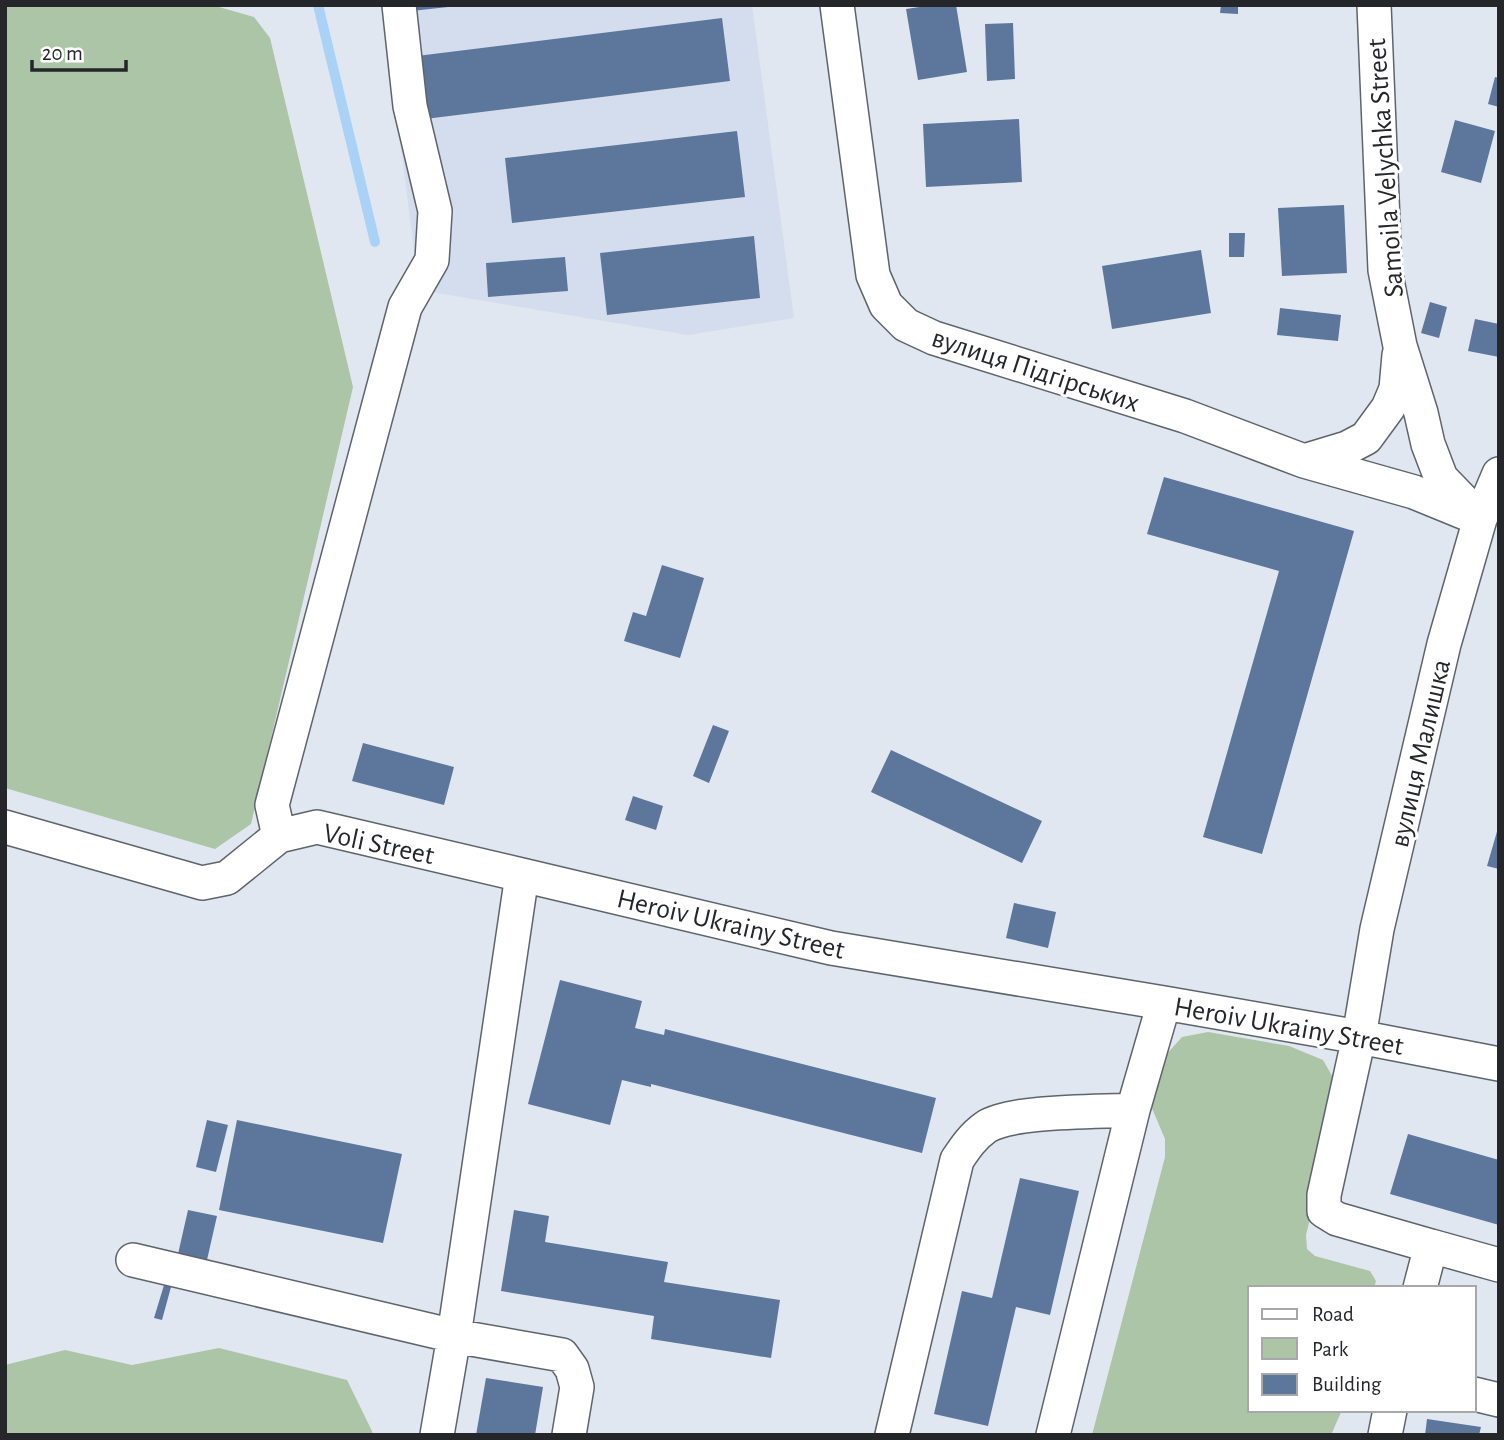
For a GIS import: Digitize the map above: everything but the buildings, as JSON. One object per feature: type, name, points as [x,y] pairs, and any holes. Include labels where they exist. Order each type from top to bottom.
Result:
[{"type":"street","points":[[279,836],[272,805],[342,541],[405,307],[432,260],[435,211],[410,106],[399,5]]},
{"type":"street","name":"вулиця Підгірських","points":[[838,5],[873,275],[886,304],[906,325],[934,338],[1185,416],[1304,461],[1414,492],[1480,519]]},
{"type":"street","name":"Samoila Velychka Street","points":[[1374,5],[1385,271],[1400,346],[1421,413],[1427,444],[1441,478],[1480,519]]},
{"type":"street","points":[[1304,461],[1347,448],[1366,438],[1388,408],[1396,389],[1400,346]]},
{"type":"street","name":"вулиця Малишка","points":[[1431,1245],[1337,1219],[1324,1211],[1324,1195],[1359,1037],[1377,929],[1444,644],[1480,519],[1499,474]]},
{"type":"street","name":"Voli Street","points":[[5,827],[202,883],[227,878],[279,836],[317,827],[522,875]]},
{"type":"street","points":[[437,1435],[522,875]]},
{"type":"street","name":"Heroiv Ukrainy Street","points":[[522,875],[831,948],[1359,1037],[1499,1065]]},
{"type":"street","points":[[1053,1435],[1133,1110],[1164,1003]]},
{"type":"street","points":[[892,1435],[957,1160],[971,1140],[987,1126],[1010,1118],[1133,1110]]},
{"type":"street","points":[[1421,1286],[1431,1245],[1499,1265]]},
{"type":"street","points":[[133,1260],[454,1336],[562,1355],[572,1369],[577,1387],[569,1435]]},
{"type":"street","points":[[1476,1394],[1499,1400]]},
{"type":"street","points":[[1385,1435],[1390,1412]]},
{"type":"shaded area","points":[[383,5],[752,5],[794,318],[688,335],[419,290]]},
{"type":"green space","points":[[5,5],[212,5],[254,17],[270,38],[353,387],[251,824],[215,849],[5,788]]},
{"type":"green space","points":[[1208,1032],[1289,1046],[1323,1060],[1335,1081],[1336,1112],[1306,1235],[1307,1249],[1315,1256],[1370,1271],[1376,1281],[1375,1286],[1248,1286],[1248,1412],[1341,1412],[1331,1435],[1092,1435],[1165,1157],[1165,1139],[1151,1106],[1165,1056],[1182,1037]]},
{"type":"green space","points":[[219,1348],[347,1380],[373,1435],[5,1435],[5,1365],[65,1350],[132,1365]]},
{"type":"waterway","points":[[318,5],[375,242]]}]
